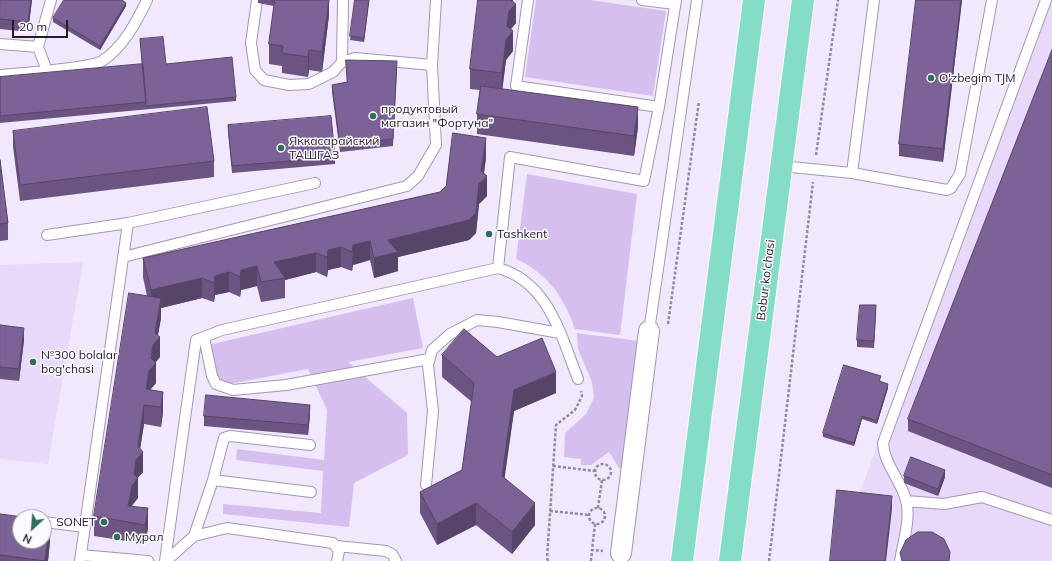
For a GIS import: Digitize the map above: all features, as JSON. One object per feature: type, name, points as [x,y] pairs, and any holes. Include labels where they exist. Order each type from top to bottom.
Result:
[{"type":"main road","points":[[682,561],[754,0]]},
{"type":"main road","name":"Bobur ko'chasi","points":[[730,561],[803,0]]},
{"type":"street","points":[[621,553],[658,331]]},
{"type":"lane","points":[[47,71],[38,47],[51,0]]},
{"type":"lane","points":[[0,75],[47,71],[101,62],[124,40],[136,22],[147,0]]},
{"type":"lane","points":[[257,0],[250,43],[255,70],[264,80],[289,85],[308,84],[333,72],[342,62],[354,58],[432,65]]},
{"type":"lane","points":[[342,62],[343,0]]},
{"type":"lane","points":[[123,257],[407,186],[418,176],[436,145],[432,65],[436,0]]},
{"type":"lane","points":[[528,0],[516,86],[659,107]]},
{"type":"lane","points":[[498,268],[510,157],[644,181],[659,107],[675,2],[642,0]]},
{"type":"lane","points":[[658,331],[697,0]]},
{"type":"lane","points":[[852,174],[874,0]]},
{"type":"lane","points":[[781,166],[852,174],[947,190],[954,184],[960,174],[992,0]]},
{"type":"lane","points":[[900,561],[908,508],[884,452],[883,443],[1046,0]]},
{"type":"lane","points":[[0,44],[38,47]]},
{"type":"lane","points":[[47,235],[128,223],[315,183]]},
{"type":"lane","points":[[128,223],[81,558],[148,561]]},
{"type":"lane","points":[[166,561],[196,340],[222,330],[498,268],[510,271],[533,287],[550,310],[578,379]]},
{"type":"lane","points":[[426,485],[433,411],[428,365],[432,350],[450,334],[477,320],[498,322],[560,333]]},
{"type":"lane","points":[[204,337],[212,376],[216,384],[233,390],[286,385],[430,359]]},
{"type":"lane","points":[[194,536],[224,438],[230,436],[310,445]]},
{"type":"lane","points":[[212,480],[311,492]]},
{"type":"lane","points":[[906,501],[944,504],[982,497],[1052,520]]},
{"type":"lane","points":[[52,523],[85,527]]},
{"type":"lane","points":[[166,561],[194,536],[227,528],[333,543],[337,546],[386,551],[392,554],[396,561]]},
{"type":"lane","points":[[337,546],[339,551],[337,561]]},
{"type":"path","points":[[769,561],[814,169],[838,0]]},
{"type":"path","points":[[658,331],[699,98]]},
{"type":"path","points":[[548,561],[556,425],[575,410],[582,396],[578,379]]},
{"type":"path","points":[[602,463],[609,466],[611,474],[602,480],[596,476],[595,470],[597,466],[602,463]]},
{"type":"path","points":[[553,466],[595,470]]},
{"type":"path","points":[[598,508],[602,480]]},
{"type":"path","points":[[598,508],[603,511],[605,518],[601,523],[595,524],[590,520],[589,515],[591,510],[598,508]]},
{"type":"path","points":[[550,511],[589,515]]},
{"type":"path","points":[[591,561],[595,524]]},
{"type":"path","points":[[592,550],[621,553]]},
{"type":"shaded area","points":[[536,0],[590,0],[666,11],[653,96],[525,77]]},
{"type":"shaded area","points":[[1040,0],[1052,0],[1052,561],[829,561],[837,503],[857,501]]},
{"type":"shaded area","points":[[527,174],[637,194],[620,335],[575,329],[566,307],[553,287],[537,271],[516,259]]},
{"type":"shaded area","name":"№300 bolalar bog'chasi","points":[[83,262],[48,464],[0,459],[0,265]]},
{"type":"shaded area","points":[[413,298],[423,348],[348,362],[407,413],[408,455],[354,483],[349,527],[223,514],[223,504],[321,513],[323,471],[236,460],[237,449],[324,460],[327,410],[308,369],[219,386],[208,345]]},
{"type":"shaded area","points":[[577,333],[639,341],[626,468],[619,468],[609,452],[591,465],[581,465],[581,459],[564,457],[565,433],[586,414],[594,398],[592,382],[578,349]]},
{"type":"building","points":[[0,0],[31,0],[28,22],[0,19]]},
{"type":"building","points":[[64,0],[122,0],[126,3],[100,46],[53,18]]},
{"type":"building","points":[[275,0],[329,0],[322,52],[309,50],[308,57],[282,53],[283,46],[269,44]]},
{"type":"building","points":[[355,0],[369,0],[364,38],[350,36]]},
{"type":"building","points":[[478,0],[510,0],[516,4],[509,11],[507,26],[513,31],[506,40],[502,73],[470,69]]},
{"type":"building","name":"O'zbegim TJM","points":[[916,0],[961,0],[943,149],[899,144]]},
{"type":"building","points":[[163,37],[166,64],[232,57],[236,97],[146,106],[140,39]]},
{"type":"building","points":[[1052,50],[1052,475],[908,419]]},
{"type":"building","points":[[346,60],[397,61],[393,139],[340,145],[332,85],[347,82]]},
{"type":"building","points":[[143,64],[146,102],[0,116],[0,77]]},
{"type":"building","points":[[481,86],[638,107],[634,136],[477,114]]},
{"type":"building","points":[[207,107],[214,161],[20,185],[13,131]]},
{"type":"building","name":"Яккасарайский ТАШГАЗ","points":[[331,116],[335,157],[232,166],[228,125]]},
{"type":"building","points":[[453,133],[486,138],[481,171],[487,176],[479,184],[476,213],[469,220],[388,240],[398,252],[374,258],[370,241],[353,245],[352,252],[341,247],[328,250],[327,257],[316,253],[274,262],[285,278],[261,282],[257,266],[241,270],[240,277],[229,272],[215,276],[214,283],[202,278],[151,290],[143,258],[440,192],[446,186]]},
{"type":"building","points":[[0,160],[8,223],[0,224]]},
{"type":"building","points":[[129,293],[161,298],[155,333],[160,337],[153,345],[151,358],[156,363],[149,371],[146,389],[163,392],[161,407],[144,405],[138,446],[143,452],[136,460],[134,474],[138,478],[132,486],[128,506],[148,508],[145,525],[94,516]]},
{"type":"building","points":[[860,305],[876,305],[874,341],[857,340]]},
{"type":"building","points":[[0,325],[24,328],[19,369],[0,367]]},
{"type":"building","points":[[464,329],[497,357],[542,338],[556,372],[514,390],[502,476],[535,503],[512,532],[476,503],[437,524],[420,492],[462,470],[474,383],[442,355]]},
{"type":"building","points":[[844,365],[881,376],[879,381],[888,384],[877,421],[862,416],[854,443],[823,433]]},
{"type":"building","points":[[206,395],[310,405],[308,425],[204,416]]},
{"type":"building","points":[[911,457],[945,470],[938,489],[904,476]]},
{"type":"building","points":[[837,490],[892,496],[885,561],[830,561]]},
{"type":"building","points":[[0,514],[12,516],[12,549],[46,549],[45,561],[0,555]]},
{"type":"building","points":[[918,532],[932,532],[944,539],[950,552],[949,561],[902,561],[900,553],[906,540]]},
{"type":"place","name":"O'zbegim TJM","points":[[931,78]]},
{"type":"place","name":"продуктовый магазин \"Фортуна\"","points":[[373,116]]},
{"type":"place","name":"Яккасарайский ТАШГАЗ","points":[[281,148]]},
{"type":"place","name":"Tashkent","points":[[489,234]]},
{"type":"place","name":"№300 bolalar bog'chasi","points":[[33,362]]},
{"type":"place","name":"SONET","points":[[104,522]]},
{"type":"place","name":"Мурал","points":[[117,537]]}]
